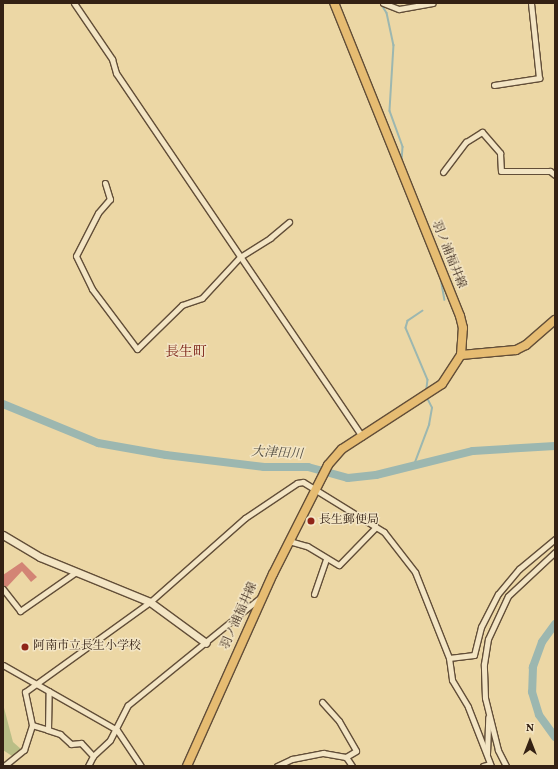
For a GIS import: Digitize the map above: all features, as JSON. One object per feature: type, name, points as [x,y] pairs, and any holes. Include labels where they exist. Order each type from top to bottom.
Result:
[{"type":"main road","name":"羽ノ浦福井線","points":[[334,3],[460,316],[461,354]]},
{"type":"main road","points":[[362,436],[442,384],[461,354],[516,350],[526,345],[555,320]]},
{"type":"main road","name":"羽ノ浦福井線","points":[[187,766],[263,596],[320,478],[335,455],[362,436]]},
{"type":"street","points":[[74,3],[112,59],[116,73],[362,436]]},
{"type":"street","points":[[383,3],[399,9],[432,3]]},
{"type":"street","points":[[494,85],[539,78],[531,3]]},
{"type":"street","points":[[443,172],[466,142],[482,132],[500,153],[501,171],[550,171],[555,176]]},
{"type":"street","points":[[105,183],[110,199],[98,214],[76,256],[92,289],[137,349],[182,305],[202,298],[240,257],[270,238],[288,222]]},
{"type":"street","points":[[4,766],[24,750],[32,725],[25,692],[35,683],[150,602],[245,518],[297,483],[303,482],[376,527],[394,544],[420,580],[433,623],[449,658],[452,680],[468,706],[490,765],[483,766]]},
{"type":"street","points":[[289,541],[307,546],[326,559],[342,565],[376,527]]},
{"type":"street","points":[[3,536],[33,554],[150,602],[206,643]]},
{"type":"street","points":[[449,658],[474,655],[481,627],[498,594],[519,569],[555,539]]},
{"type":"street","points":[[486,755],[488,717],[483,681],[488,639],[497,614],[522,580],[555,552]]},
{"type":"street","points":[[314,594],[326,559]]},
{"type":"street","points":[[3,589],[20,611],[76,572]]},
{"type":"street","points":[[88,766],[93,756],[105,747],[114,728],[128,705],[263,596]]},
{"type":"street","points":[[3,665],[114,728],[141,766]]},
{"type":"street","points":[[48,730],[49,691]]},
{"type":"street","points":[[277,766],[314,753],[346,757],[356,751],[339,721],[322,702]]},
{"type":"street","points":[[488,717],[506,766]]},
{"type":"street","points":[[32,725],[60,734],[71,744],[81,743],[93,756]]},
{"type":"street","points":[[346,757],[352,766]]},
{"type":"green space","points":[[3,704],[13,742],[22,750],[12,756],[3,750]]},
{"type":"building","points":[[22,562],[37,577],[31,582],[22,571],[7,587],[3,585],[3,575]]},
{"type":"waterway","points":[[382,5],[387,13],[394,45],[390,111],[403,147],[402,163]]},
{"type":"waterway","points":[[441,278],[445,300]]},
{"type":"waterway","points":[[423,311],[408,321],[406,328],[428,380],[427,388]]},
{"type":"waterway","points":[[414,465],[429,425],[432,408],[427,398]]},
{"type":"waterway","name":"大津田川","points":[[3,404],[98,443],[166,455],[264,467],[308,467],[348,478],[376,475],[473,451],[555,446]]},
{"type":"waterway","points":[[555,624],[542,642],[533,667],[532,692],[539,715],[555,737]]},
{"type":"place","name":"長生郵便局","points":[[311,521]]},
{"type":"place","name":"阿南市立長生小学校","points":[[25,647]]},
{"type":"district","name":"長生町","points":[[186,353]]}]
